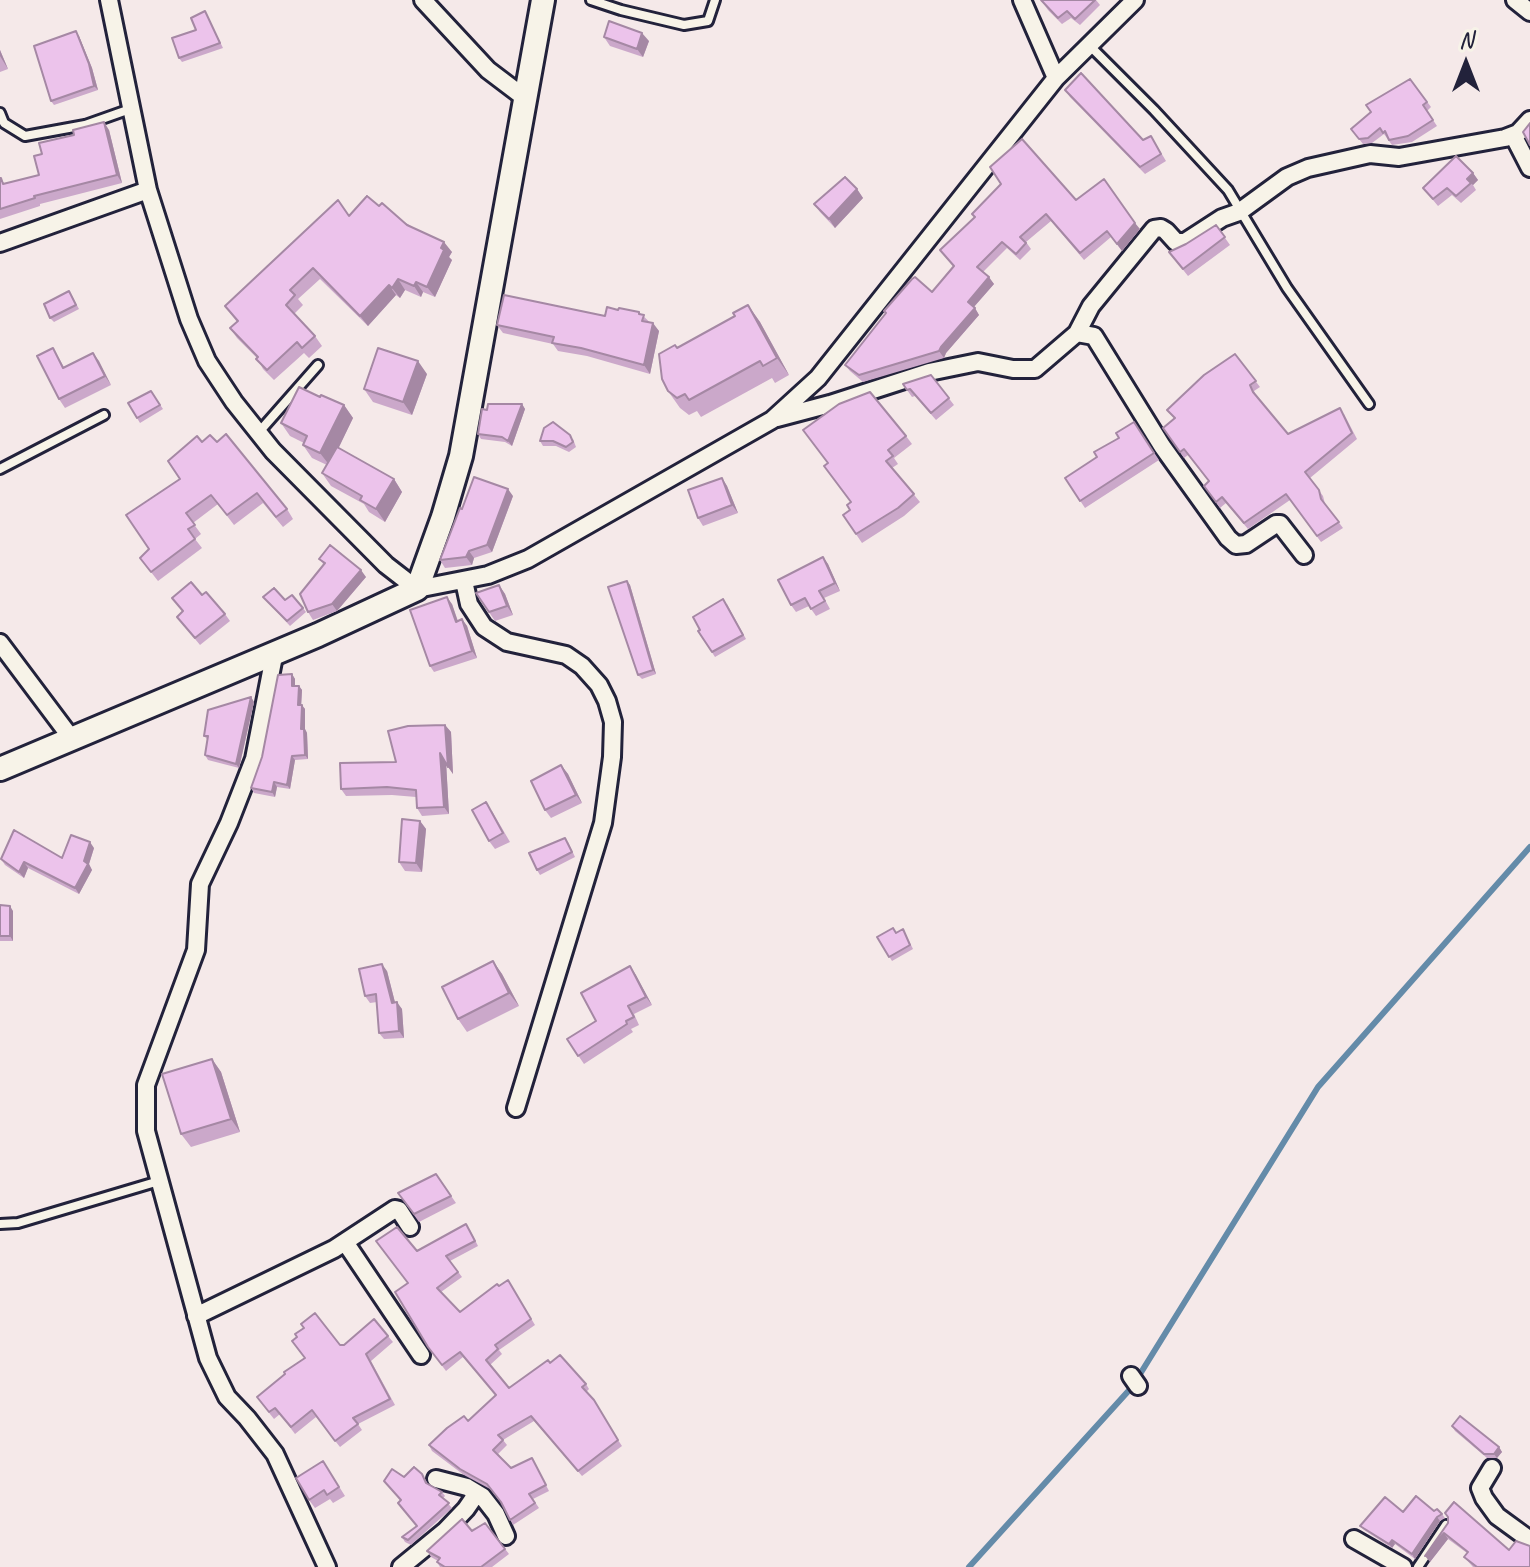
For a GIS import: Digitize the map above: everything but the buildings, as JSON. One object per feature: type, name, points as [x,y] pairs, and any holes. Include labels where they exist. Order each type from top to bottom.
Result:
[{"type":"street","points":[[109,0],[148,190],[189,319],[207,361],[234,402],[273,451],[386,565],[417,589]]},
{"type":"street","points":[[423,0],[488,70],[525,98]]},
{"type":"street","points":[[417,589],[461,456],[543,0]]},
{"type":"street","points":[[1022,0],[1056,78]]},
{"type":"street","points":[[0,769],[318,635],[417,589],[488,575],[528,559],[772,420],[818,378],[1056,78],[1135,0]]},
{"type":"street","points":[[772,420],[929,372],[978,362],[1013,369],[1035,369],[1077,333],[1091,306],[1150,232],[1161,228],[1176,242],[1185,242],[1222,218],[1239,212],[1287,177],[1308,168],[1370,154],[1399,157],[1513,135],[1530,120]]},
{"type":"street","points":[[1513,135],[1530,168]]},
{"type":"street","points":[[0,243],[148,190]]},
{"type":"street","points":[[1077,333],[1094,336],[1162,446],[1228,538],[1236,545],[1246,544],[1280,524],[1304,555]]},
{"type":"street","points":[[464,581],[469,604],[484,627],[507,642],[566,655],[582,666],[599,685],[613,722],[612,757],[603,823],[516,1108]]},
{"type":"street","points":[[0,643],[72,739]]},
{"type":"street","points":[[275,651],[254,759],[229,823],[200,884],[196,950],[146,1085],[146,1131],[208,1358],[227,1397],[275,1454],[327,1567]]},
{"type":"street","points":[[196,1316],[345,1242],[395,1209],[399,1210],[410,1227]]},
{"type":"street","points":[[345,1242],[421,1355]]},
{"type":"street","points":[[1492,1468],[1480,1488],[1484,1498],[1497,1516],[1530,1540]]},
{"type":"street","points":[[436,1479],[467,1487],[477,1493],[496,1514],[506,1536]]},
{"type":"street","points":[[401,1567],[445,1531],[477,1493]]},
{"type":"street","points":[[1354,1539],[1403,1567]]},
{"type":"lane","points":[[591,0],[684,25],[708,21],[715,0]]},
{"type":"lane","points":[[1088,44],[1228,190],[1287,288],[1369,404]]},
{"type":"lane","points":[[0,113],[4,123],[25,136],[85,125],[133,107]]},
{"type":"lane","points":[[259,432],[318,365]]},
{"type":"lane","points":[[0,469],[104,415]]},
{"type":"lane","points":[[0,1224],[18,1223],[159,1181]]},
{"type":"lane","points":[[1418,1567],[1446,1525]]},
{"type":"waterway","points":[[969,1567],[1132,1387],[1318,1087],[1530,847]]}]
